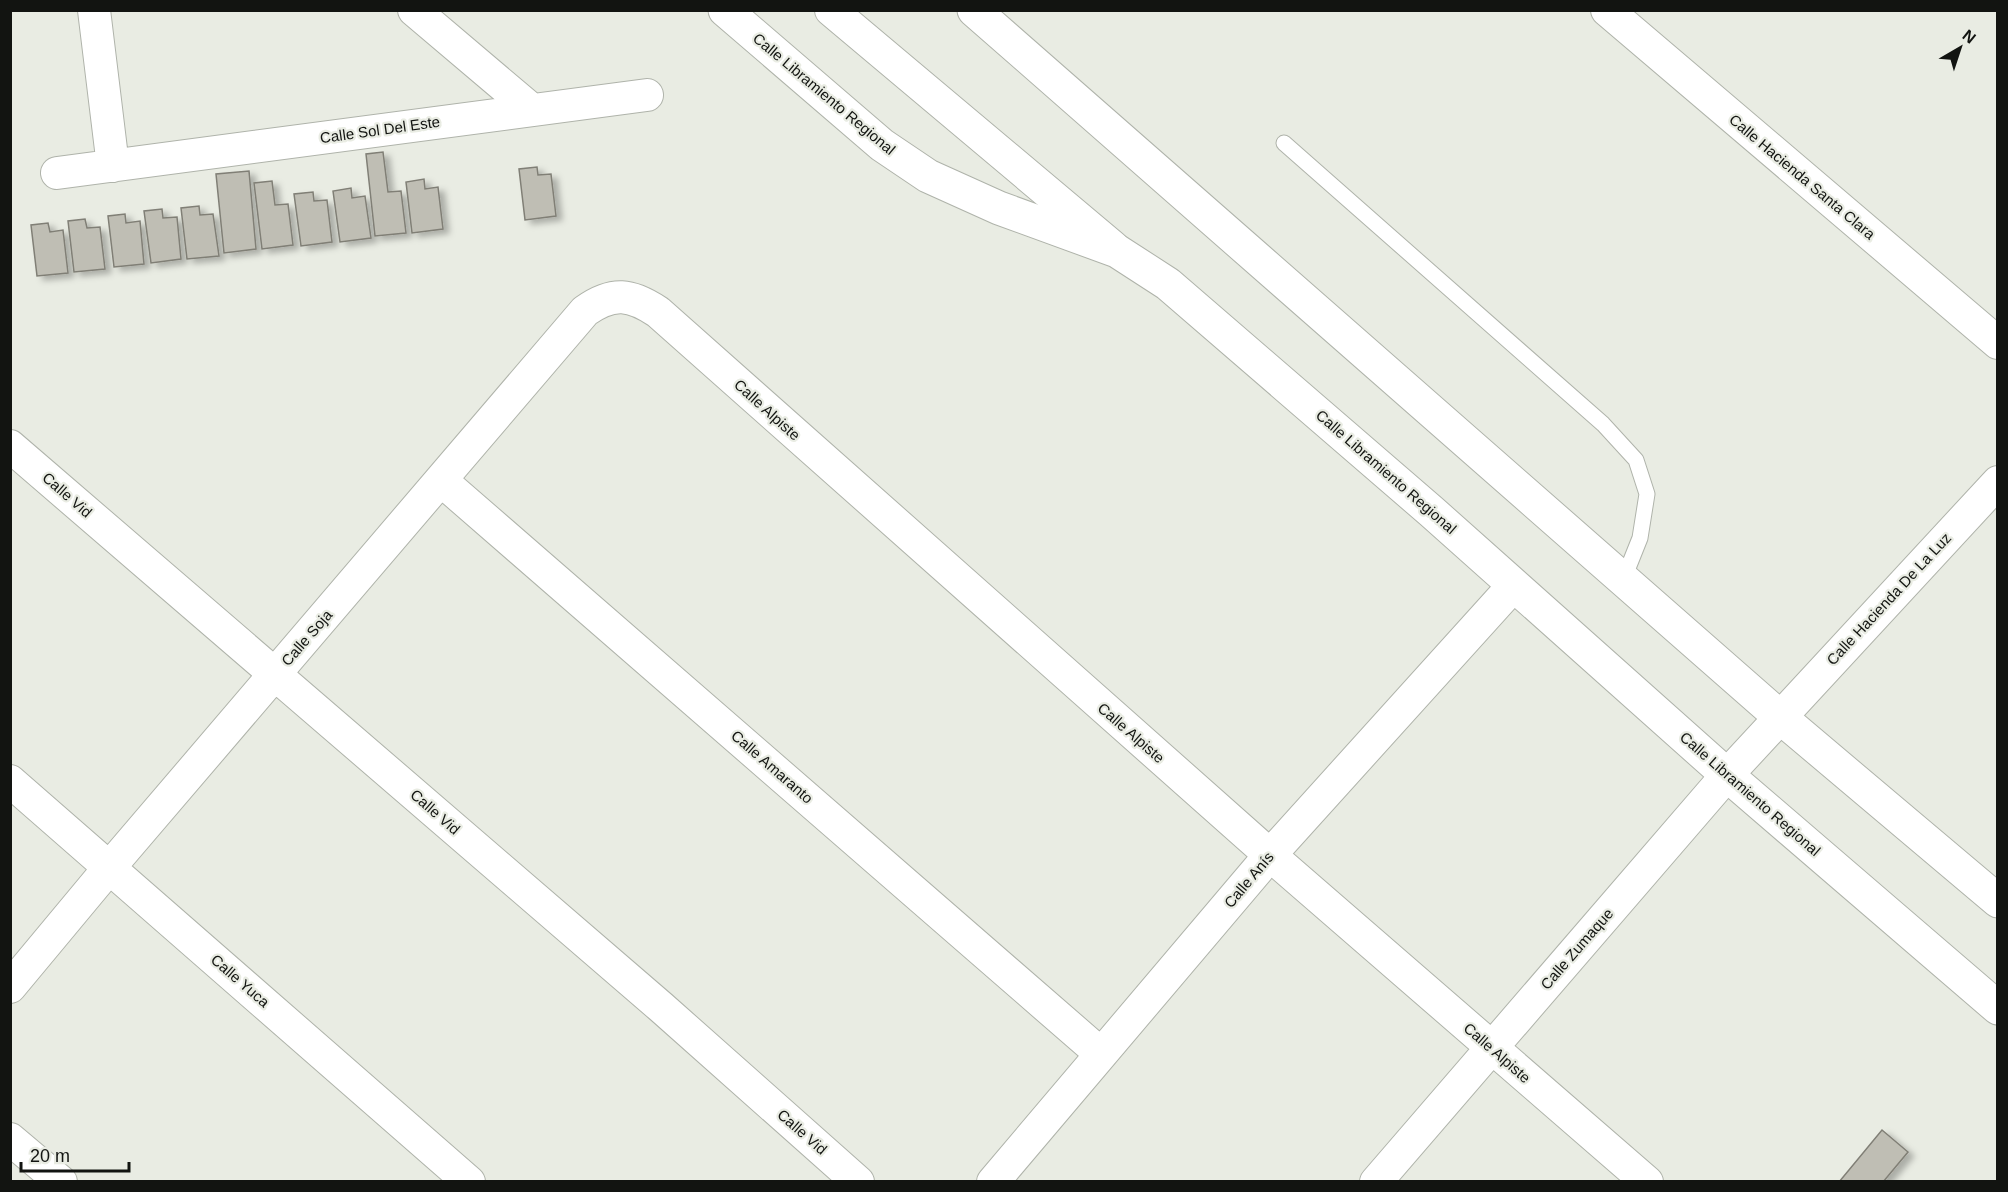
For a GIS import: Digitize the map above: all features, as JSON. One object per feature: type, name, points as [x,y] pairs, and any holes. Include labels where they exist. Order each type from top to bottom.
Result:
[{"type":"street","points":[[94,10],[113,166]]},
{"type":"street","points":[[414,10],[532,110]]},
{"type":"street","name":"Calle Libramiento Regional","points":[[725,10],[882,145],[928,176],[999,208],[1117,251],[1168,284],[1432,512],[1727,775],[1998,1008]]},
{"type":"street","points":[[831,10],[1117,251]]},
{"type":"street","points":[[974,10],[1780,717],[1998,901]]},
{"type":"street","name":"Calle Hacienda Santa Clara","points":[[1607,10],[1998,343]]},
{"type":"street","name":"Calle Sol Del Este","points":[[57,173],[647,95]]},
{"type":"street","name":"Calle Alpiste","points":[[610,298],[628,297],[640,300],[658,312],[1270,855],[1647,1182]]},
{"type":"street","name":"Calle Soja","points":[[10,987],[585,311],[598,302],[610,298]]},
{"type":"street","name":"Calle Vid","points":[[10,446],[661,1007],[858,1182]]},
{"type":"street","name":"Calle Amaranto","points":[[442,481],[1101,1054]]},
{"type":"street","name":"Calle Hacienda De La Luz","points":[[1780,717],[1998,482]]},
{"type":"street","name":"Calle Anís","points":[[993,1182],[1270,855],[1514,585]]},
{"type":"street","name":"Calle Zumaque","points":[[1376,1182],[1727,775],[1780,717]]},
{"type":"street","name":"Calle Yuca","points":[[10,781],[469,1182]]},
{"type":"street","points":[[10,1139],[61,1182]]},
{"type":"lane","points":[[1284,143],[1603,424],[1636,460],[1647,494],[1640,538],[1624,578]]},
{"type":"building","points":[[383,152],[388,192],[401,191],[406,233],[375,236],[366,154]]},
{"type":"building","points":[[537,167],[538,175],[551,174],[556,216],[525,220],[519,169]]},
{"type":"building","points":[[249,171],[256,249],[224,253],[216,174]]},
{"type":"building","points":[[424,179],[425,189],[438,187],[443,229],[412,233],[406,182]]},
{"type":"building","points":[[272,181],[275,205],[288,204],[293,245],[262,249],[254,183]]},
{"type":"building","points":[[351,188],[352,198],[365,196],[371,238],[340,242],[333,191]]},
{"type":"building","points":[[313,192],[314,201],[327,200],[332,242],[301,246],[294,194]]},
{"type":"building","points":[[199,206],[200,215],[213,214],[219,256],[187,259],[181,208]]},
{"type":"building","points":[[162,209],[163,218],[177,217],[181,259],[151,263],[144,211]]},
{"type":"building","points":[[125,214],[126,223],[140,221],[144,264],[114,267],[108,216]]},
{"type":"building","points":[[85,219],[87,228],[100,227],[105,269],[74,272],[68,221]]},
{"type":"building","points":[[48,223],[50,232],[63,230],[68,273],[37,276],[31,225]]},
{"type":"building","points":[[1882,1130],[1908,1152],[1883,1182],[1839,1182]]}]
